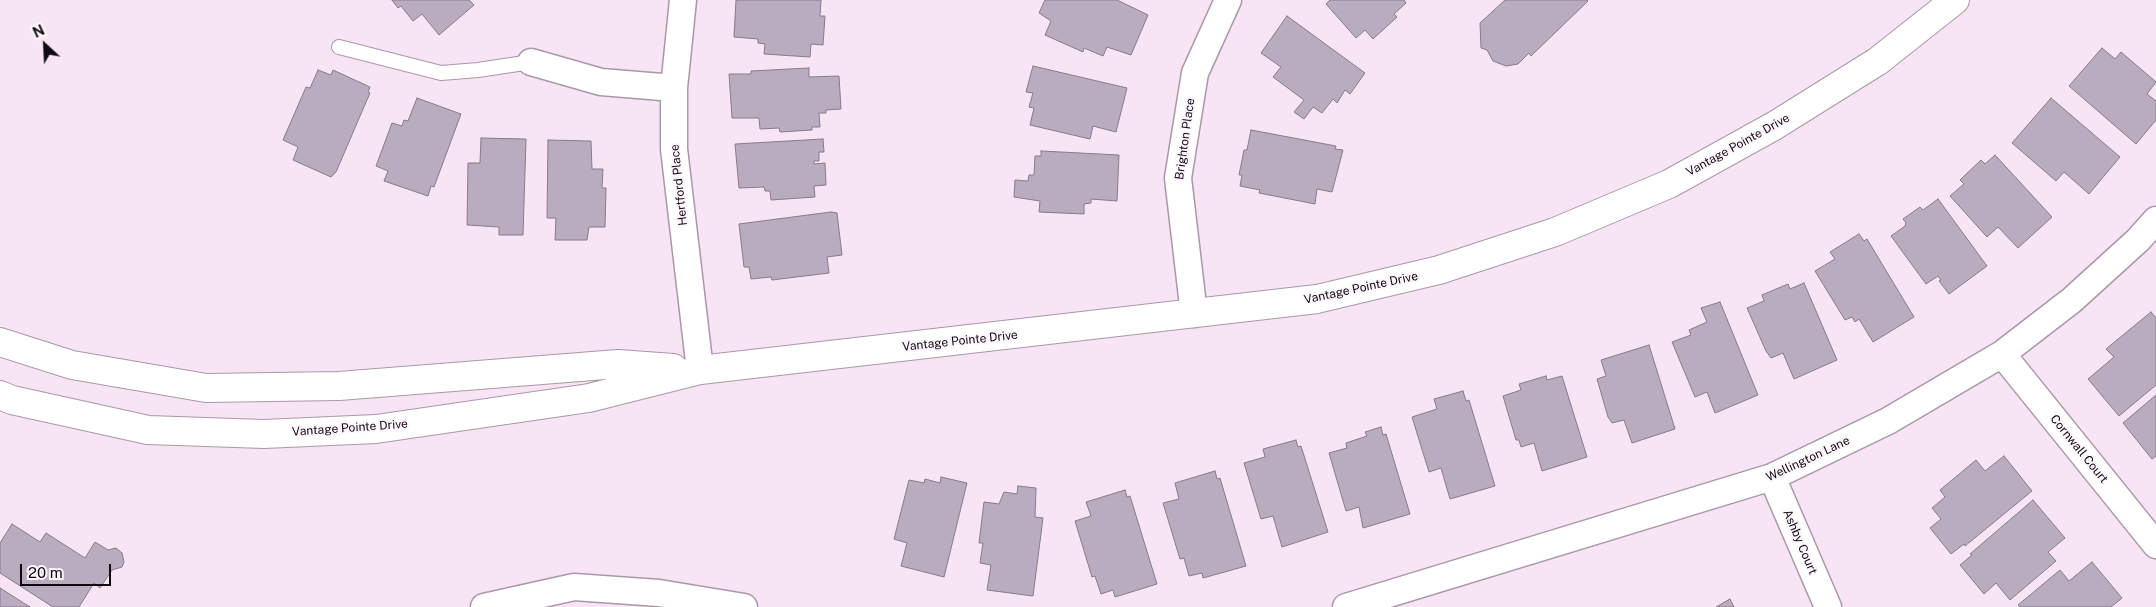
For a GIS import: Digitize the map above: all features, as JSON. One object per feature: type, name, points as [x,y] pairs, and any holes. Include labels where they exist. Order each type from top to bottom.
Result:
[{"type":"street","name":"Hertford Place","points":[[683,0],[674,88],[674,149],[700,370]]},
{"type":"street","name":"Brighton Place","points":[[1194,314],[1178,178],[1196,73],[1228,0]]},
{"type":"street","name":"Vantage Pointe Drive","points":[[0,395],[12,400],[148,430],[264,434],[376,429],[589,398],[700,370],[1194,314],[1326,297],[1439,270],[1555,232],[1669,184],[1774,126],[1878,61],[1955,0]]},
{"type":"street","points":[[531,62],[601,82],[674,88]]},
{"type":"street","name":"Wellington Lane","points":[[1346,607],[1772,476],[1888,421],[2002,354],[2072,300],[2138,240],[2156,220]]},
{"type":"street","name":"Vantage Pointe Drive","points":[[0,342],[72,365],[206,388],[339,386],[618,364],[700,370]]},
{"type":"street","name":"Cornwall Court","points":[[2002,354],[2156,545]]},
{"type":"street","name":"Ashby Court","points":[[1772,476],[1828,607]]},
{"type":"street","points":[[484,607],[574,587],[659,593],[744,607]]},
{"type":"lane","points":[[339,47],[442,72],[478,70],[531,62]]},
{"type":"building","points":[[392,0],[469,0],[474,5],[439,35],[422,14],[413,21],[401,6],[398,8]]},
{"type":"building","points":[[736,0],[821,0],[820,16],[825,16],[823,45],[811,44],[810,57],[764,54],[765,44],[758,43],[758,39],[734,37]]},
{"type":"building","points":[[1045,0],[1117,0],[1148,15],[1131,55],[1107,47],[1103,56],[1084,48],[1083,52],[1045,35],[1051,21],[1039,13]]},
{"type":"building","points":[[1330,0],[1404,0],[1406,3],[1394,14],[1397,17],[1373,39],[1365,30],[1356,38],[1326,4]]},
{"type":"building","points":[[1505,0],[1588,1],[1531,56],[1529,53],[1518,64],[1506,66],[1493,61],[1487,50],[1481,48],[1480,23]]},
{"type":"building","points":[[1287,16],[1365,73],[1350,94],[1345,90],[1337,103],[1333,99],[1322,113],[1313,107],[1304,119],[1294,112],[1304,100],[1273,77],[1281,67],[1261,53]]},
{"type":"building","points":[[2102,48],[2115,59],[2121,52],[2156,82],[2147,94],[2156,101],[2156,120],[2136,144],[2069,86]]},
{"type":"building","points":[[1033,66],[1127,88],[1116,132],[1093,126],[1090,139],[1030,125],[1034,108],[1029,107],[1033,93],[1026,92]]},
{"type":"building","points":[[809,68],[809,77],[839,76],[841,109],[826,110],[826,113],[819,113],[820,127],[812,127],[812,130],[780,132],[779,128],[760,129],[759,118],[732,118],[729,74],[751,74],[751,71]]},
{"type":"building","points":[[318,70],[331,75],[333,70],[370,87],[368,92],[370,93],[336,172],[331,177],[293,160],[298,147],[283,140],[306,87],[310,88]]},
{"type":"building","points":[[417,98],[461,114],[434,187],[431,186],[428,196],[384,181],[388,171],[376,166],[392,123],[402,126],[404,120],[408,121]]},
{"type":"building","points":[[2051,98],[2120,157],[2089,194],[2064,172],[2056,181],[2012,143]]},
{"type":"building","points":[[1251,130],[1336,146],[1335,149],[1343,150],[1332,192],[1317,189],[1315,204],[1259,193],[1260,190],[1240,186],[1242,175],[1239,175],[1244,150],[1247,150]]},
{"type":"building","points":[[481,138],[526,139],[523,235],[499,235],[499,227],[467,225],[468,163],[480,163]]},
{"type":"building","points":[[823,139],[824,152],[819,152],[819,161],[814,161],[814,164],[825,163],[826,185],[814,186],[815,197],[771,200],[770,191],[765,191],[764,187],[739,188],[735,144]]},
{"type":"building","points":[[548,140],[591,141],[592,169],[603,169],[602,188],[606,188],[605,227],[589,227],[587,240],[555,240],[556,218],[547,218]]},
{"type":"building","points":[[1041,151],[1119,155],[1117,201],[1091,199],[1091,203],[1084,204],[1084,214],[1039,212],[1040,201],[1014,197],[1015,180],[1028,181],[1029,175],[1034,175],[1035,156],[1041,156]]},
{"type":"building","points":[[1995,155],[2052,217],[2018,248],[1998,227],[1987,237],[1950,196],[1964,184],[1960,180],[1981,160],[1985,164]]},
{"type":"building","points":[[1938,199],[1987,266],[1949,294],[1939,281],[1941,280],[1938,276],[1926,284],[1891,236],[1905,226],[1906,223],[1903,219],[1920,207],[1923,210]]},
{"type":"building","points":[[831,212],[837,213],[842,255],[827,257],[829,273],[772,280],[771,277],[751,279],[749,267],[744,267],[739,224]]},
{"type":"building","points":[[1859,234],[1864,241],[1867,239],[1914,317],[1873,342],[1859,319],[1855,322],[1852,317],[1845,320],[1815,271],[1835,259],[1830,252]]},
{"type":"building","points":[[1804,283],[1837,360],[1794,379],[1783,353],[1771,358],[1766,351],[1747,308],[1764,301],[1762,295],[1788,284],[1790,289]]},
{"type":"building","points":[[1720,302],[1758,395],[1715,413],[1707,392],[1695,397],[1672,342],[1691,335],[1689,330],[1707,322],[1701,308]]},
{"type":"building","points":[[2151,312],[2156,318],[2156,385],[2119,416],[2088,379],[2114,357],[2106,349]]},
{"type":"building","points":[[1649,345],[1675,429],[1632,443],[1624,420],[1612,423],[1608,417],[1597,379],[1606,376],[1601,360]]},
{"type":"building","points":[[1546,376],[1547,380],[1562,376],[1587,457],[1542,471],[1534,443],[1521,447],[1519,440],[1516,440],[1503,396],[1521,390],[1519,384]]},
{"type":"building","points":[[1463,391],[1466,401],[1469,400],[1495,486],[1450,499],[1441,468],[1429,472],[1412,417],[1437,409],[1434,399]]},
{"type":"building","points":[[2156,395],[2156,456],[2152,459],[2123,423]]},
{"type":"building","points":[[1381,427],[1383,435],[1386,434],[1410,514],[1363,528],[1359,507],[1346,511],[1329,453],[1347,448],[1346,443],[1367,436],[1365,432]]},
{"type":"building","points":[[1296,440],[1298,447],[1301,446],[1328,532],[1282,547],[1273,516],[1261,519],[1244,463],[1265,457],[1263,449]]},
{"type":"building","points":[[2004,456],[2032,491],[1965,546],[1964,544],[1951,554],[1930,528],[1941,519],[1932,508],[1945,497],[1940,490],[1976,460],[1985,471]]},
{"type":"building","points":[[1215,471],[1217,479],[1220,478],[1246,566],[1203,578],[1202,573],[1189,576],[1184,558],[1180,559],[1163,503],[1179,499],[1175,483]]},
{"type":"building","points":[[941,477],[967,483],[944,577],[901,566],[907,543],[894,539],[909,480],[924,483],[925,479],[940,483]]},
{"type":"building","points":[[1018,486],[1036,488],[1035,517],[1043,518],[1033,596],[987,590],[991,565],[980,563],[983,543],[979,543],[984,502],[999,504],[1004,492],[1017,494]]},
{"type":"building","points":[[1125,490],[1127,497],[1130,496],[1157,584],[1115,597],[1113,590],[1101,594],[1095,576],[1092,577],[1075,521],[1091,516],[1086,502]]},
{"type":"building","points":[[2033,500],[2065,538],[2048,552],[2056,561],[2010,600],[1996,583],[1984,594],[1960,565],[1972,555],[1970,554]]},
{"type":"building","points":[[12,524],[40,542],[46,533],[85,558],[95,542],[108,550],[116,548],[122,553],[124,562],[122,567],[112,570],[100,588],[94,583],[79,607],[53,607],[0,573],[0,543]]},
{"type":"building","points":[[2092,562],[2122,598],[2111,607],[2020,607],[2018,605],[2060,570],[2069,581]]},
{"type":"building","points":[[0,588],[30,607],[0,607]]},
{"type":"building","points":[[1730,599],[1734,607],[1716,607]]}]
